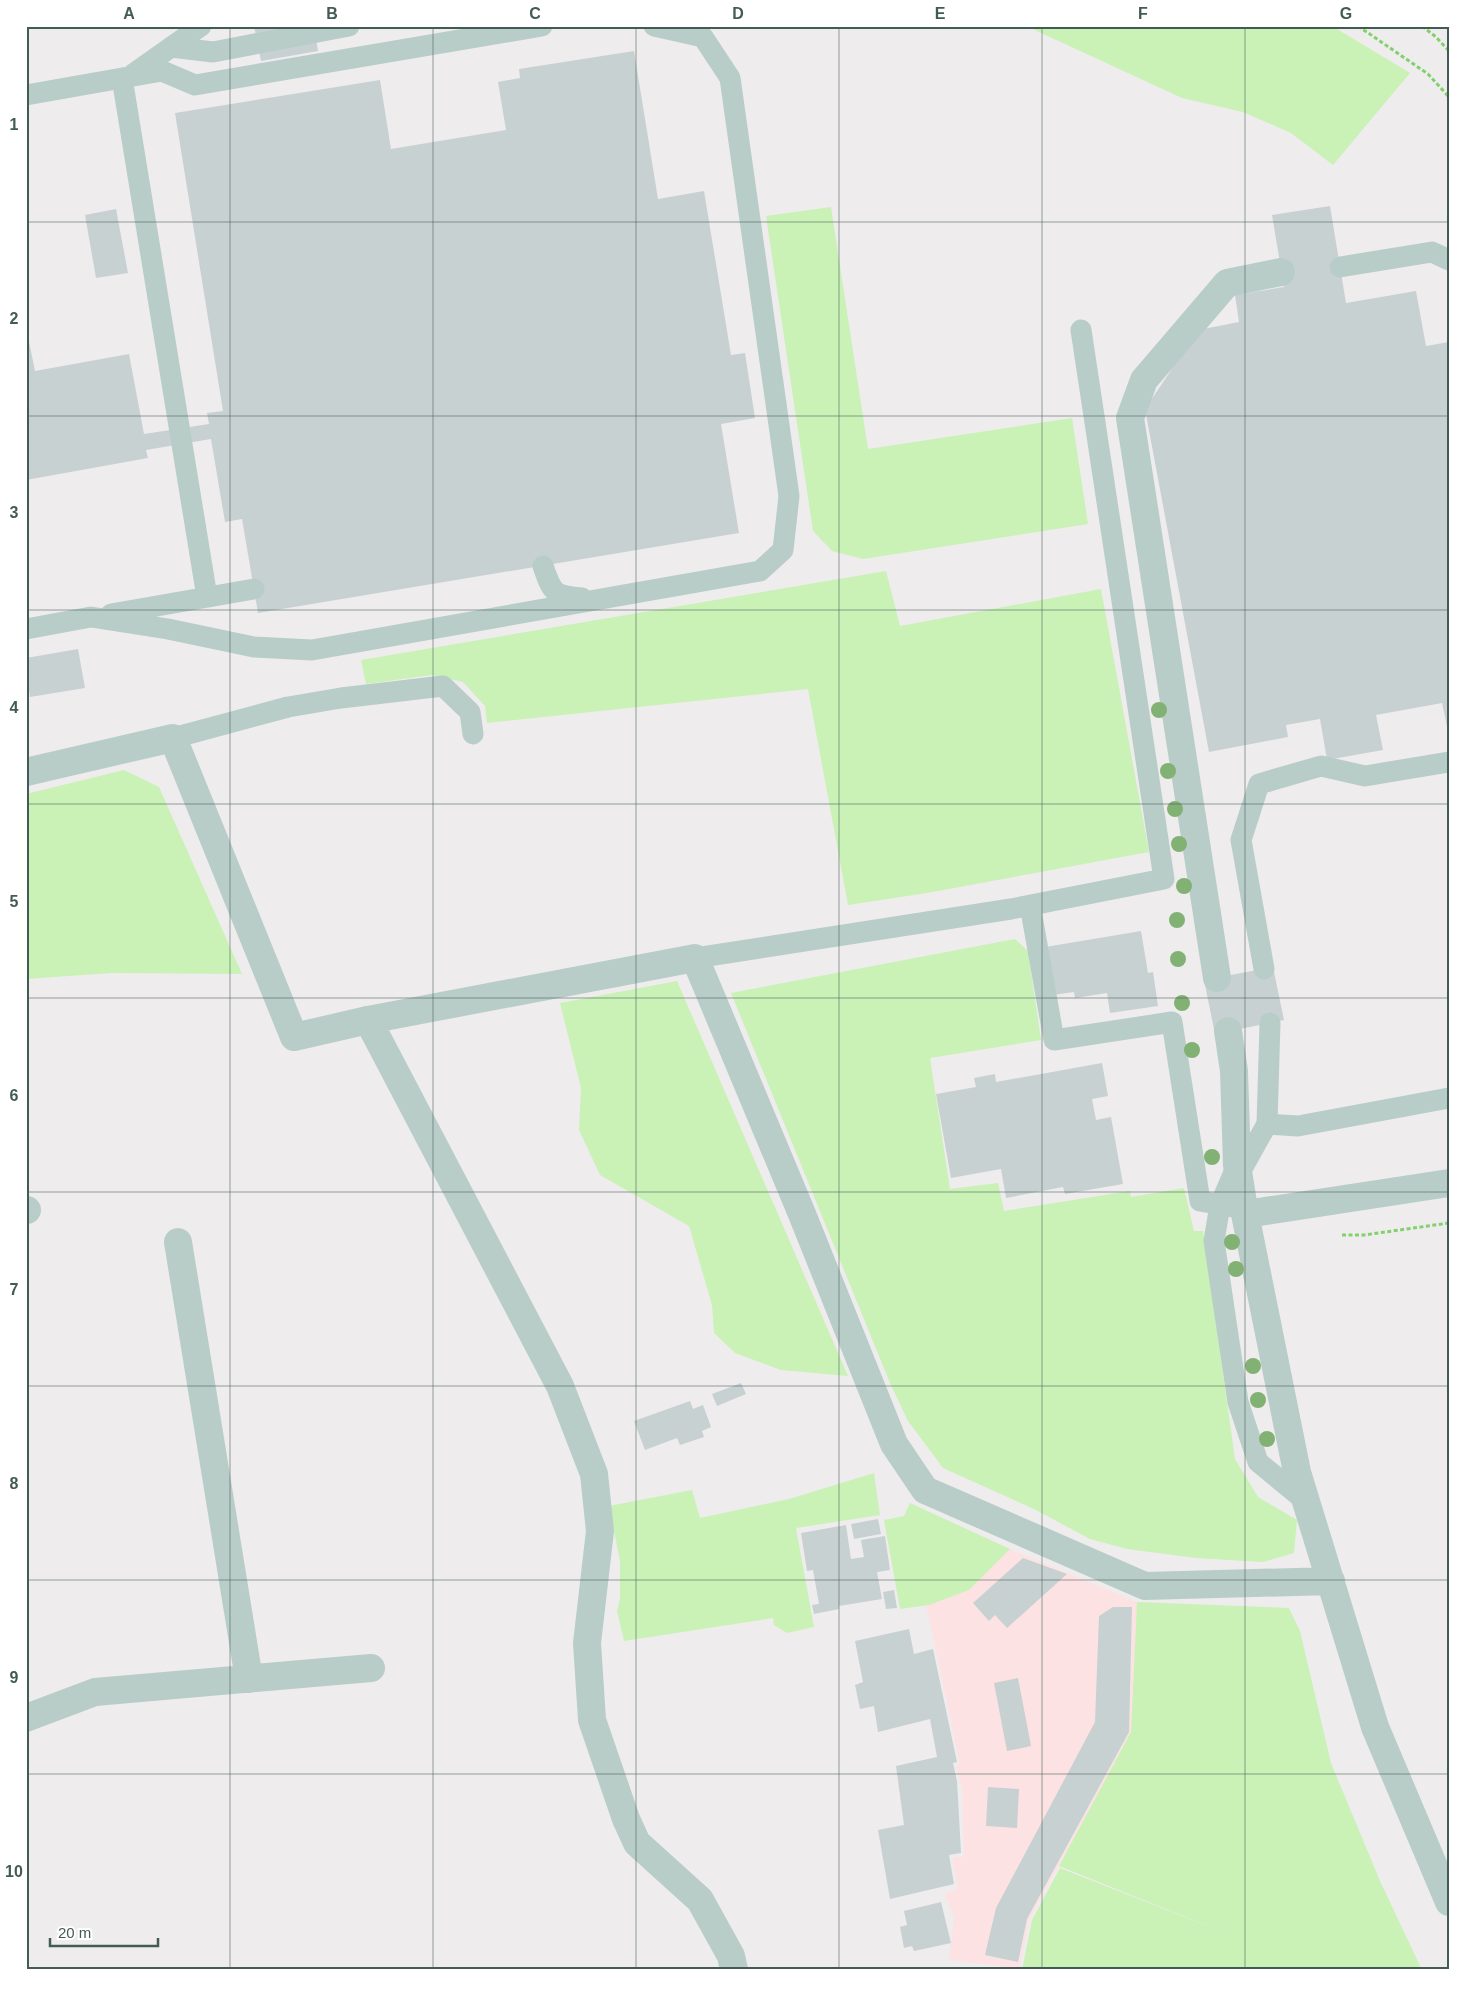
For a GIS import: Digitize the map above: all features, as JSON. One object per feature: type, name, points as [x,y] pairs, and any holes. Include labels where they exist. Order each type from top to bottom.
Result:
[{"type":"street","points":[[1217,978],[1130,418],[1144,380],[1227,283],[1281,272]]},
{"type":"street","points":[[26,772],[173,738],[294,1037],[368,1020],[695,958],[802,1214],[894,1444],[925,1490],[1145,1586],[1330,1581]]},
{"type":"street","points":[[368,1020],[560,1386],[594,1474],[600,1531],[587,1643],[592,1720],[626,1819],[638,1843],[700,1900],[731,1956],[734,1970]]},
{"type":"street","points":[[1228,1031],[1234,1071],[1238,1169],[1237,1209],[1304,1499],[1374,1727],[1449,1902]]},
{"type":"street","points":[[1237,1209],[1449,1183]]},
{"type":"street","points":[[178,1242],[249,1679]]},
{"type":"street","points":[[26,1718],[95,1692],[370,1668]]},
{"type":"lane","points":[[125,78],[201,26]]},
{"type":"lane","points":[[171,47],[213,52],[349,26]]},
{"type":"lane","points":[[26,96],[162,71],[195,84],[542,26]]},
{"type":"lane","points":[[91,617],[168,629],[254,647],[312,650],[760,571],[783,550],[789,496],[730,78],[703,36],[654,26]]},
{"type":"lane","points":[[125,78],[207,597]]},
{"type":"lane","points":[[1340,267],[1432,252],[1449,260]]},
{"type":"lane","points":[[695,958],[1030,905],[1164,879],[1081,330]]},
{"type":"lane","points":[[544,566],[550,586],[562,597],[597,600]]},
{"type":"lane","points":[[26,629],[254,589]]},
{"type":"lane","points":[[173,738],[288,707],[341,698],[442,686],[470,712],[472,734]]},
{"type":"lane","points":[[1264,969],[1241,840],[1259,784],[1321,766],[1365,776],[1449,762]]},
{"type":"lane","points":[[1030,905],[1054,1040],[1172,1022],[1200,1201],[1237,1209],[1214,1241],[1238,1402],[1258,1462],[1304,1499]]},
{"type":"lane","points":[[1238,1169],[1267,1124],[1270,1023]]},
{"type":"lane","points":[[1267,1124],[1298,1126],[1449,1098]]},
{"type":"path","points":[[1358,26],[1428,74],[1449,97]]},
{"type":"path","points":[[1422,26],[1449,51]]},
{"type":"shaded area","points":[[1010,1549],[1137,1602],[1131,1732],[1029,1920],[1019,1969],[949,1960],[954,1918],[945,1893],[958,1889],[952,1858],[964,1856],[962,1789],[956,1766],[960,1764],[926,1605],[969,1590]]},
{"type":"green space","points":[[1026,26],[1332,26],[1410,73],[1333,165],[1291,133],[1243,112],[1182,98]]},
{"type":"green space","points":[[831,207],[868,449],[1072,418],[1088,524],[863,559],[832,551],[813,531],[766,216]]},
{"type":"green space","points":[[886,571],[900,626],[1101,589],[1149,852],[927,893],[848,905],[808,689],[487,723],[485,706],[463,682],[432,675],[366,684],[361,660]]},
{"type":"green space","points":[[124,770],[159,787],[242,974],[112,973],[26,979],[26,794]]},
{"type":"green space","points":[[1015,939],[1028,951],[1041,1040],[930,1058],[950,1189],[998,1183],[1004,1211],[1130,1191],[1131,1197],[1184,1188],[1194,1231],[1203,1231],[1235,1459],[1258,1497],[1297,1520],[1294,1553],[1263,1562],[1196,1558],[1127,1549],[1090,1539],[1034,1509],[943,1468],[908,1421],[890,1383],[731,993]]},
{"type":"green space","points":[[677,981],[848,1376],[781,1370],[735,1353],[714,1333],[712,1305],[689,1226],[600,1175],[579,1130],[581,1088],[560,1003]]},
{"type":"green space","points":[[874,1473],[880,1515],[796,1528],[814,1627],[787,1633],[774,1625],[773,1618],[624,1641],[617,1611],[620,1599],[620,1561],[609,1506],[692,1490],[700,1518],[789,1499]]},
{"type":"green space","points":[[910,1503],[1010,1549],[969,1590],[929,1605],[900,1609],[884,1520],[904,1516]]},
{"type":"green space","points":[[1137,1602],[1289,1608],[1300,1631],[1331,1763],[1380,1881],[1422,1970],[1022,1970],[1032,1920],[1060,1868],[1228,1934],[1059,1866],[1131,1732]]},
{"type":"building","points":[[254,26],[314,26],[318,51],[261,61]]},
{"type":"building","points":[[634,51],[658,199],[704,191],[731,355],[745,353],[755,418],[721,424],[739,533],[258,613],[242,519],[225,522],[211,439],[146,450],[148,458],[26,480],[26,327],[35,371],[129,354],[144,434],[209,424],[207,413],[223,411],[175,113],[380,80],[391,149],[506,130],[498,82],[520,78],[519,69]]},
{"type":"building","points":[[1330,206],[1346,303],[1416,291],[1426,346],[1449,342],[1449,735],[1442,703],[1376,715],[1383,750],[1327,760],[1320,719],[1286,725],[1288,737],[1209,752],[1145,409],[1198,330],[1239,322],[1235,295],[1284,287],[1272,215]]},
{"type":"building","points":[[116,209],[128,273],[96,278],[85,215]]},
{"type":"building","points":[[78,649],[85,688],[30,697],[26,658]]},
{"type":"building","points":[[1141,931],[1148,973],[1153,972],[1158,1006],[1110,1013],[1107,993],[1075,998],[1074,992],[1053,995],[1045,947]]},
{"type":"building","points":[[1273,967],[1284,1020],[1215,1034],[1204,980]]},
{"type":"building","points":[[1102,1063],[1108,1096],[1092,1099],[1096,1120],[1111,1117],[1123,1184],[1065,1194],[1063,1187],[1006,1198],[1001,1169],[951,1178],[936,1094],[976,1087],[974,1078],[995,1074],[996,1082]]},
{"type":"building","points":[[741,1383],[746,1394],[717,1406],[712,1394]]},
{"type":"building","points":[[690,1401],[693,1409],[703,1405],[711,1427],[702,1431],[704,1437],[680,1445],[677,1438],[645,1450],[634,1421]]},
{"type":"building","points":[[878,1519],[881,1534],[854,1539],[851,1524]]},
{"type":"building","points":[[846,1525],[851,1559],[864,1557],[861,1540],[885,1536],[890,1570],[877,1572],[882,1599],[839,1606],[839,1609],[814,1614],[812,1605],[819,1604],[813,1570],[807,1571],[801,1533]]},
{"type":"building","points":[[1023,1558],[1067,1574],[1007,1628],[995,1615],[989,1621],[973,1603]]},
{"type":"building","points":[[894,1590],[897,1608],[886,1609],[883,1592]]},
{"type":"building","points":[[1113,1607],[1132,1607],[1129,1732],[1027,1919],[1018,1962],[985,1955],[996,1908],[1095,1722],[1099,1616]]},
{"type":"building","points":[[909,1629],[914,1654],[933,1649],[957,1762],[953,1763],[957,1781],[961,1853],[949,1855],[954,1884],[890,1899],[878,1830],[904,1825],[896,1766],[937,1757],[930,1719],[878,1732],[874,1706],[860,1709],[855,1685],[863,1682],[855,1641]]},
{"type":"building","points":[[1018,1678],[1031,1746],[1007,1751],[994,1683]]},
{"type":"building","points":[[988,1787],[1019,1789],[1017,1828],[986,1826]]},
{"type":"building","points":[[941,1902],[951,1943],[914,1951],[912,1946],[904,1948],[900,1927],[907,1925],[904,1911]]}]
